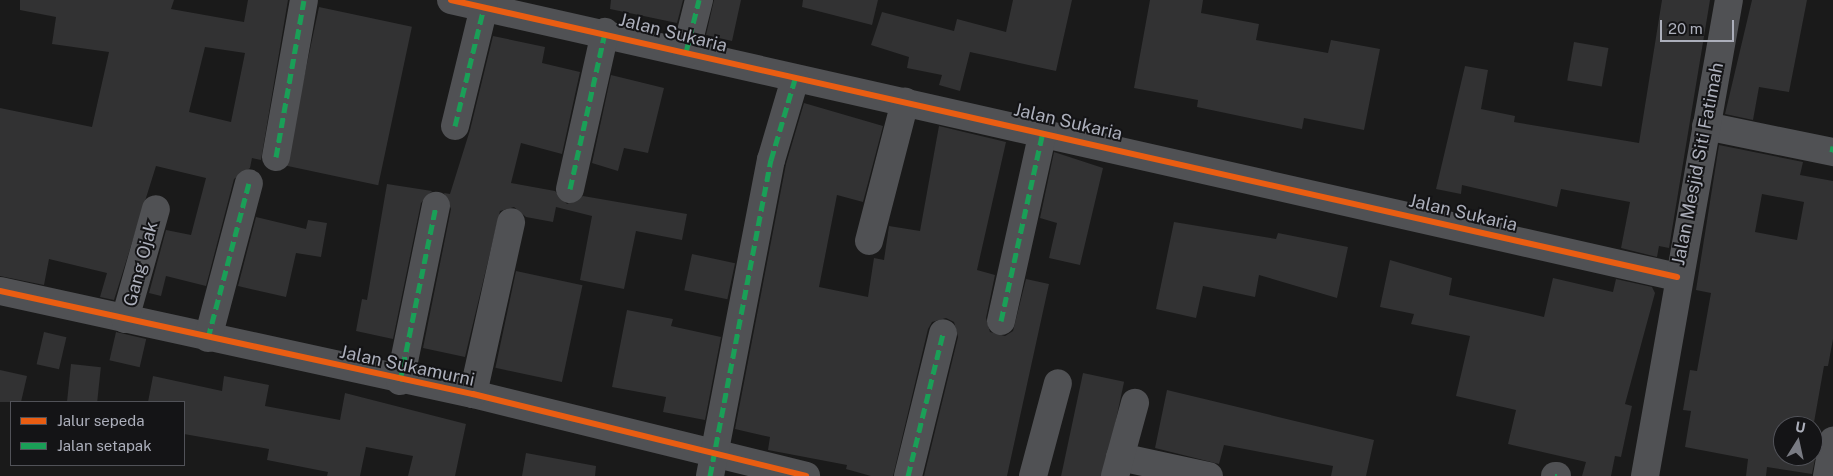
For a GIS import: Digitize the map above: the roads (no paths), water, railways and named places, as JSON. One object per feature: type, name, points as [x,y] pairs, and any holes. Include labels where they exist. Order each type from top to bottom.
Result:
[{"type":"street","points":[[276,157],[304,0]]},
{"type":"street","name":"Jalan Sukaria","points":[[451,0],[605,32],[795,78],[1043,132],[1677,277]]},
{"type":"street","points":[[686,52],[700,0]]},
{"type":"street","name":"Jalan Mesjid Siti Fatimah","points":[[1645,476],[1677,277],[1729,0]]},
{"type":"street","points":[[455,126],[484,7]]},
{"type":"street","points":[[570,189],[605,32]]},
{"type":"street","points":[[713,465],[771,160],[795,78]]},
{"type":"street","points":[[869,241],[905,102]]},
{"type":"street","points":[[1706,126],[1833,150]]},
{"type":"street","points":[[1001,321],[1043,132]]},
{"type":"street","points":[[208,338],[249,183]]},
{"type":"street","points":[[400,381],[436,206]]},
{"type":"street","name":"Gang Ojak","points":[[125,319],[156,209]]},
{"type":"street","points":[[473,394],[510,222]]},
{"type":"street","name":"Jalan Sukamurni","points":[[0,291],[400,381],[473,394],[713,465],[806,476]]},
{"type":"street","points":[[908,476],[943,333]]},
{"type":"street","points":[[1033,476],[1058,383]]},
{"type":"street","points":[[1135,402],[1118,466],[1210,476]]},
{"type":"street","points":[[1827,476],[1833,441]]}]
